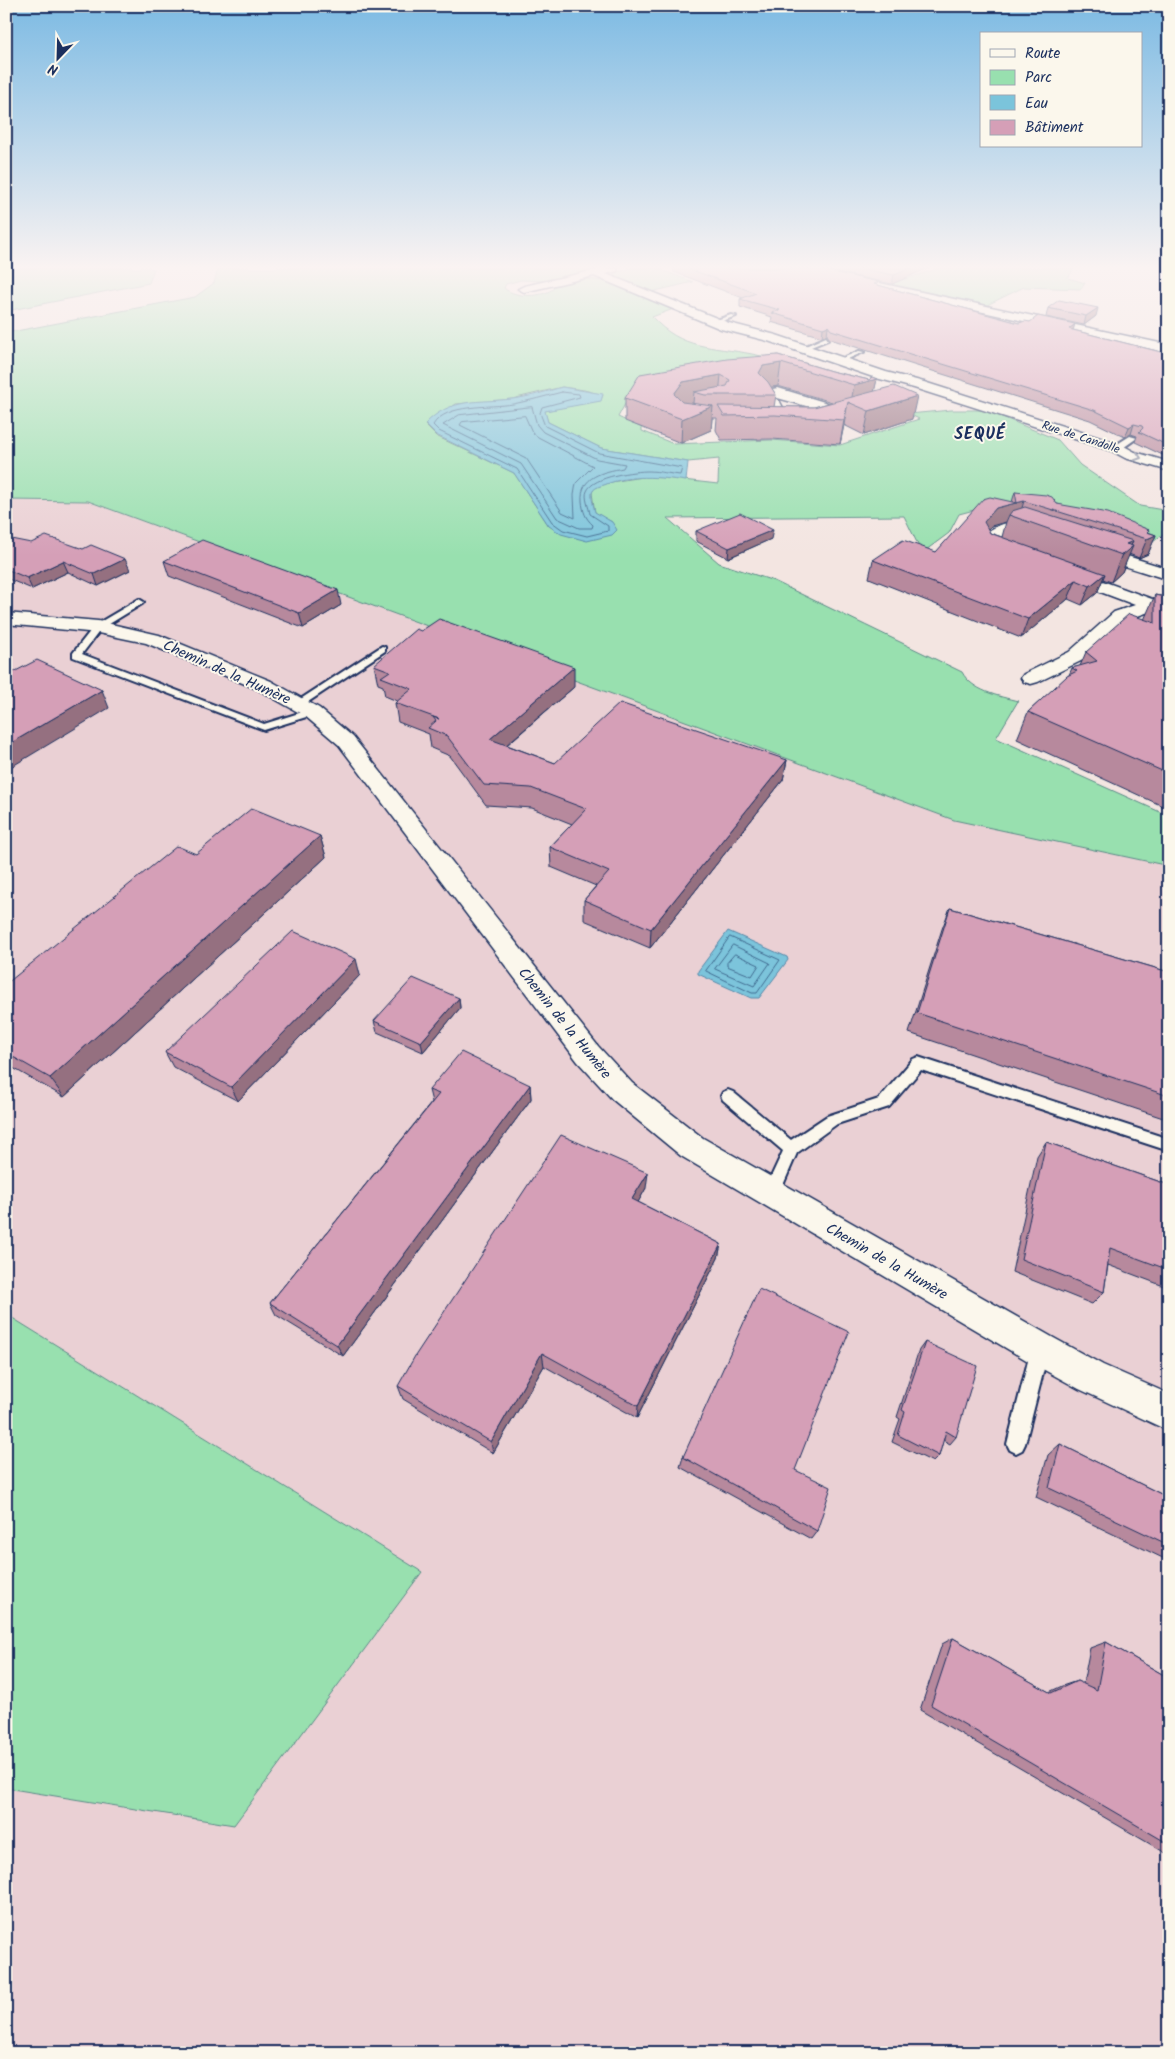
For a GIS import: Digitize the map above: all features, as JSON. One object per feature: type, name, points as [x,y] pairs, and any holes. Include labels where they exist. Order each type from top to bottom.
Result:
[{"type":"street","name":"Rue de Candolle","points":[[852,364],[1117,448],[1130,455],[1169,467]]},
{"type":"street","points":[[785,425],[773,402],[765,396],[766,394],[778,392],[849,414]]},
{"type":"street","points":[[923,401],[951,396]]},
{"type":"street","points":[[825,422],[865,410]]},
{"type":"street","points":[[768,425],[800,426]]},
{"type":"street","points":[[1024,557],[991,545],[988,540],[997,531],[1018,526],[1056,538]]},
{"type":"street","points":[[1075,545],[1169,575]]},
{"type":"street","points":[[1051,567],[1161,602]]},
{"type":"street","points":[[1031,678],[1076,656],[1106,626],[1120,616],[1161,602]]},
{"type":"street","name":"Chemin de la Humère","points":[[6,618],[98,627],[152,639],[264,685],[305,708],[346,741],[588,1054],[622,1090],[692,1147],[771,1194],[1040,1349],[1091,1377],[1169,1413]]},
{"type":"lane","points":[[1117,448],[1133,438]]},
{"type":"lane","points":[[139,602],[98,627],[76,655],[264,727],[305,708],[382,649]]},
{"type":"lane","points":[[771,1194],[791,1149],[832,1120],[884,1103],[918,1063],[1169,1145]]},
{"type":"lane","points":[[728,1096],[791,1149]]},
{"type":"lane","points":[[1016,1444],[1040,1349]]},
{"type":"shaded area","points":[[6,500],[88,501],[954,820],[1169,866],[1169,2053],[6,2053],[6,1788],[234,1825],[422,1572],[6,1314]]},
{"type":"green space","points":[[6,364],[789,365],[625,404],[618,417],[642,428],[642,431],[674,444],[771,440],[840,445],[919,419],[909,414],[951,410],[985,410],[1058,440],[1080,465],[1140,506],[1169,511],[1169,536],[1163,534],[1153,542],[993,505],[959,514],[949,533],[922,553],[904,516],[667,518],[719,563],[774,581],[962,672],[972,684],[986,692],[1018,701],[996,738],[1169,816],[1169,866],[954,820],[88,501],[6,500]],"holes":[[[562,387],[603,395],[601,400],[544,411],[548,422],[601,448],[688,462],[719,459],[718,484],[648,476],[611,482],[594,488],[592,493],[595,513],[612,522],[549,526],[514,473],[436,436],[425,425],[456,404],[512,399]]]},
{"type":"green space","points":[[6,1314],[422,1572],[234,1825],[6,1788]]},
{"type":"water","points":[[562,387],[603,394],[601,401],[545,411],[548,422],[601,448],[688,462],[686,481],[634,478],[614,482],[594,490],[592,497],[595,512],[612,522],[617,530],[612,535],[587,541],[561,534],[549,526],[514,473],[436,435],[425,424],[435,415],[455,405],[518,398]]},
{"type":"water","points":[[728,931],[787,957],[788,960],[759,998],[751,998],[698,974],[698,971]]},
{"type":"building","points":[[697,364],[774,364],[763,366],[759,373],[768,382],[776,395],[705,395],[694,392],[727,386],[730,380],[721,375],[683,382],[674,394],[682,402],[713,406],[682,419],[625,398],[640,374]]},
{"type":"building","points":[[785,364],[808,364],[869,380],[872,377],[877,379],[854,385]]},
{"type":"building","points":[[943,364],[1169,364],[1169,446],[1139,432],[1143,428],[1142,426],[1134,424],[1129,427],[1094,410]]},
{"type":"building","points":[[894,386],[917,396],[869,411],[848,402],[844,420],[775,415],[724,416],[718,406],[814,407]]},
{"type":"building","points":[[1015,492],[1046,495],[1052,497],[1057,504],[1108,513],[1149,530],[1147,532],[1156,535],[1147,539],[1024,501],[1017,503]]},
{"type":"building","points":[[990,497],[1016,503],[996,508],[984,522],[990,533],[1105,574],[1090,586],[1076,580],[1028,619],[873,560],[903,540],[936,552],[983,499]]},
{"type":"building","points":[[1025,507],[1133,541],[1126,544],[1133,546],[1122,555],[1009,515],[1012,511]]},
{"type":"building","points":[[740,513],[773,530],[729,548],[696,531]]},
{"type":"building","points":[[46,536],[83,549],[91,545],[125,559],[94,574],[63,561],[27,578],[6,569],[6,538],[31,543]]},
{"type":"building","points":[[202,540],[338,590],[299,613],[164,561]]},
{"type":"building","points":[[1155,595],[1169,598],[1169,774],[1028,712],[1067,676],[1077,671],[1072,668],[1097,661],[1086,652],[1129,614],[1155,623]]},
{"type":"building","points":[[439,619],[574,667],[490,739],[555,763],[620,703],[787,760],[651,929],[584,900],[609,872],[550,847],[586,809],[531,788],[484,785],[447,736],[428,728],[436,721],[433,717],[439,719],[395,703],[412,689],[381,677],[390,671],[374,665],[416,629],[421,631]]},
{"type":"building","points":[[37,660],[102,690],[6,746],[6,676]]},
{"type":"building","points":[[252,808],[320,836],[50,1078],[6,1053],[6,984],[177,846],[196,854]]},
{"type":"building","points":[[950,908],[1169,972],[1169,1096],[917,1013]]},
{"type":"building","points":[[293,931],[356,959],[231,1087],[165,1052]]},
{"type":"building","points":[[413,978],[459,998],[421,1042],[374,1021]]},
{"type":"building","points":[[461,1052],[530,1085],[337,1345],[270,1303],[439,1094],[429,1090]]},
{"type":"building","points":[[561,1135],[648,1173],[632,1199],[721,1244],[638,1406],[542,1353],[491,1442],[398,1386],[415,1356]]},
{"type":"building","points":[[1046,1142],[1169,1185],[1169,1270],[1110,1248],[1104,1292],[1021,1259]]},
{"type":"building","points":[[759,1289],[849,1332],[795,1470],[831,1487],[817,1531],[683,1457]]},
{"type":"building","points":[[925,1342],[977,1366],[956,1437],[946,1431],[939,1456],[898,1435],[905,1412],[902,1410]]},
{"type":"building","points":[[1060,1444],[1169,1498],[1169,1545],[1049,1488]]},
{"type":"building","points":[[953,1638],[1051,1693],[1077,1681],[1097,1690],[1106,1642],[1169,1678],[1169,1844],[931,1705]]},
{"type":"district","name":"SEQUÉ","points":[[980,433]]}]
